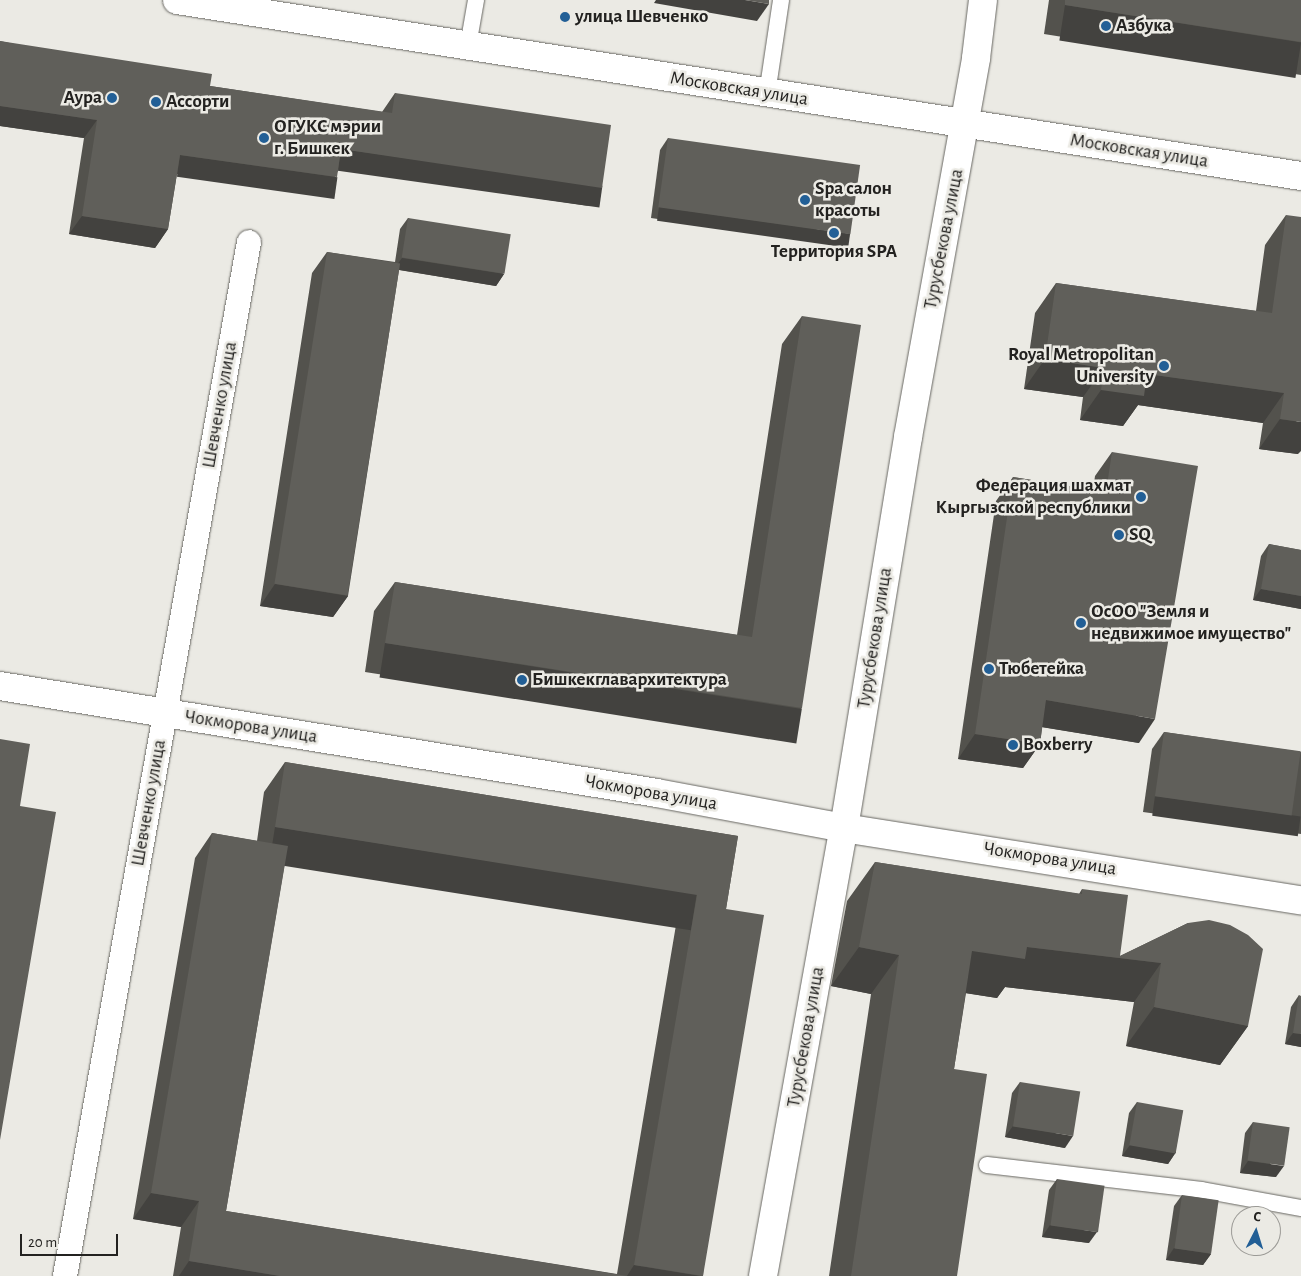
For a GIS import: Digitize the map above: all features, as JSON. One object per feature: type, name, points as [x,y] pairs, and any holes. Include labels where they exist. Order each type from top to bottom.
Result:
[{"type":"street","name":"Московская улица","points":[[177,0],[1301,176]]},
{"type":"street","name":"Турусбекова улица","points":[[763,1276],[844,828],[910,428],[965,124],[983,0]]},
{"type":"street","name":"Шевченко улица","points":[[65,1276],[249,242]]},
{"type":"street","name":"Чокморова улица","points":[[0,686],[657,793],[844,828],[1301,900]]},
{"type":"lane","points":[[468,46],[476,0]]},
{"type":"lane","points":[[768,94],[781,0]]},
{"type":"lane","points":[[988,1165],[1202,1190],[1301,1208]]},
{"type":"building","points":[[745,0],[769,0],[769,4]]},
{"type":"building","points":[[1065,0],[1301,0],[1301,42],[1065,5]]},
{"type":"building","points":[[0,41],[212,74],[210,86],[392,113],[395,93],[611,125],[602,188],[341,149],[337,177],[180,155],[168,229],[82,216],[97,120],[0,106]]},
{"type":"building","points":[[668,138],[860,165],[850,234],[658,207]]},
{"type":"building","points":[[1286,215],[1301,217],[1301,422],[1280,419],[1284,393],[1147,374],[1144,396],[1101,390],[1104,368],[1045,359],[1056,283],[1272,313]]},
{"type":"building","points":[[408,218],[511,234],[504,274],[402,258]]},
{"type":"building","points":[[327,252],[400,264],[348,595],[274,584]]},
{"type":"building","points":[[802,316],[861,325],[802,708],[385,643],[395,582],[752,637]]},
{"type":"building","points":[[1112,452],[1198,466],[1155,719],[1046,700],[1040,744],[975,734],[1013,477],[1106,492]]},
{"type":"building","points":[[1269,544],[1301,550],[1301,596],[1261,589]]},
{"type":"building","points":[[1164,732],[1301,751],[1292,816],[1155,796]]},
{"type":"building","points":[[0,739],[30,744],[20,806],[56,812],[0,1140]]},
{"type":"building","points":[[285,762],[738,836],[726,909],[764,915],[703,1276],[634,1265],[697,895],[275,827]]},
{"type":"building","points":[[212,833],[288,846],[226,1211],[627,1276],[280,1276],[189,1261],[199,1201],[151,1193]]},
{"type":"building","points":[[875,862],[1082,894],[1082,889],[1128,895],[1120,956],[1188,923],[1209,920],[1230,925],[1248,935],[1263,949],[1248,1026],[1154,1007],[1161,963],[1027,947],[1025,959],[972,951],[954,1069],[987,1074],[957,1276],[851,1276],[899,955],[859,947]]},
{"type":"building","points":[[1299,995],[1301,996],[1301,1034],[1293,1033]]},
{"type":"building","points":[[1020,1082],[1080,1092],[1073,1136],[1013,1126]]},
{"type":"building","points":[[1137,1102],[1183,1110],[1176,1153],[1129,1145]]},
{"type":"building","points":[[1253,1122],[1290,1127],[1284,1166],[1248,1161]]},
{"type":"building","points":[[1057,1179],[1105,1186],[1098,1232],[1050,1226]]},
{"type":"building","points":[[1182,1195],[1219,1200],[1211,1254],[1174,1248]]},
{"type":"place","name":"улица Шевченко","points":[[565,17]]},
{"type":"place","name":"Азбука","points":[[1106,26]]},
{"type":"place","name":"Аура","points":[[112,98]]},
{"type":"place","name":"Ассорти","points":[[156,102]]},
{"type":"place","name":"ОГУКС мэрии г. Бишкек","points":[[264,138]]},
{"type":"place","name":"Spa салон красоты","points":[[805,200]]},
{"type":"place","name":"Территория SPA","points":[[834,233]]},
{"type":"place","name":"Royal Metropolitan University","points":[[1164,366]]},
{"type":"place","name":"Федерация шахмат Кыргызской республики","points":[[1141,497]]},
{"type":"place","name":"SQ","points":[[1119,535]]},
{"type":"place","name":"ОсОО \"Земля и недвижимое имущество\"","points":[[1081,623]]},
{"type":"place","name":"Тюбетейка","points":[[989,669]]},
{"type":"place","name":"Бишкекглавархитектура","points":[[522,680]]},
{"type":"place","name":"Boxberry","points":[[1013,745]]}]
